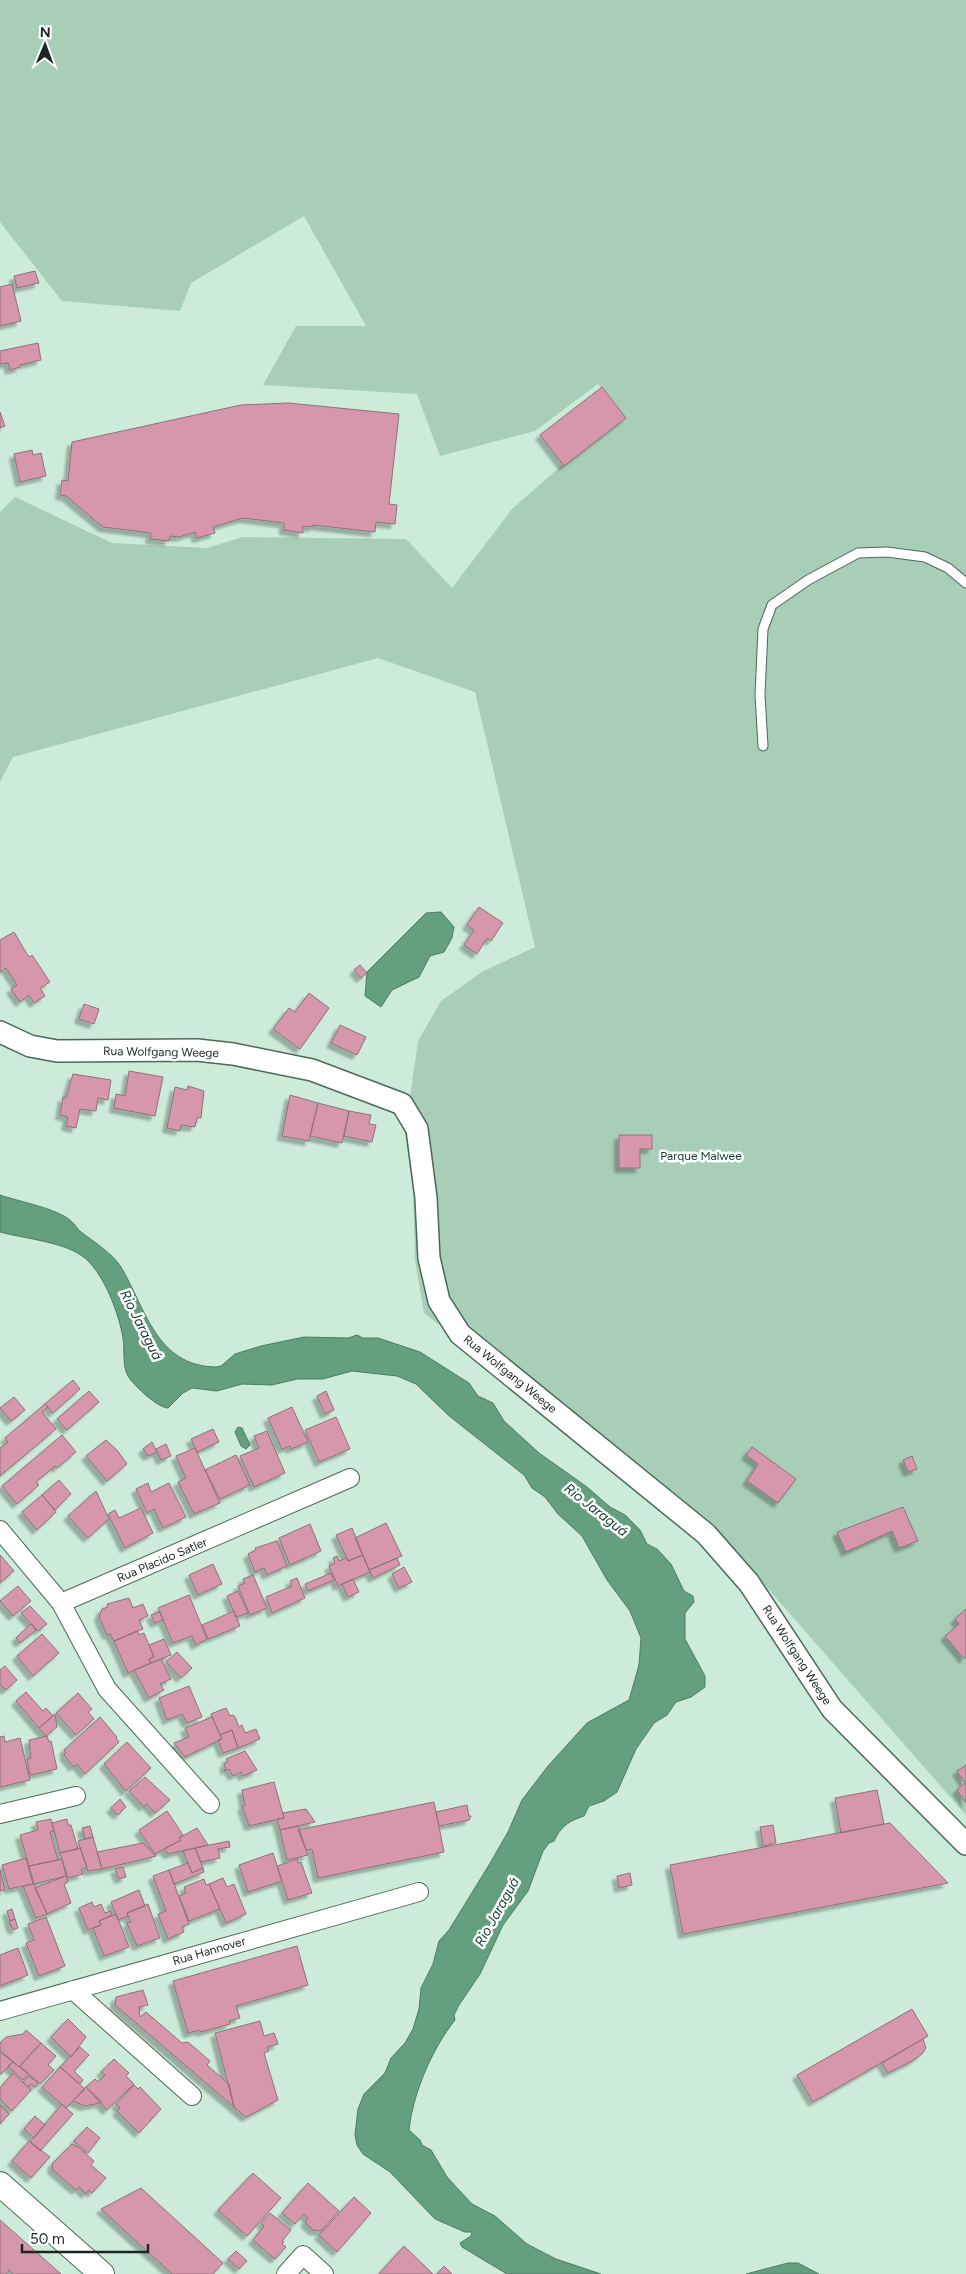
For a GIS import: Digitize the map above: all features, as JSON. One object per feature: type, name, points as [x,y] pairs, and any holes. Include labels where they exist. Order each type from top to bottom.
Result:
[{"type":"main road","points":[[3,2191],[102,2274]]},
{"type":"street","name":"Rua Wolfgang Weege","points":[[0,1032],[30,1046],[56,1051],[197,1050],[233,1054],[312,1070],[402,1104],[417,1129],[426,1198],[429,1258],[439,1301],[460,1334],[706,1534],[749,1583],[832,1709],[966,1844]]},
{"type":"street","name":"Rua Placido Satler","points":[[61,1603],[350,1478]]},
{"type":"street","points":[[0,1530],[61,1603],[107,1689],[210,1804]]},
{"type":"street","points":[[0,1814],[76,1796]]},
{"type":"street","name":"Rua Hannover","points":[[0,2011],[419,1892]]},
{"type":"street","points":[[73,1990],[192,2096]]},
{"type":"street","points":[[286,2274],[303,2255],[324,2274]]},
{"type":"lane","points":[[763,746],[760,695],[763,629],[772,605],[808,580],[858,553],[887,552],[925,557],[948,568],[966,583]]},
{"type":"green space","name":"Parque Malwee","points":[[0,0],[966,0],[966,1815],[762,1582],[748,1597],[700,1532],[424,1313],[415,1260],[413,1191],[405,1133],[418,1041],[441,1001],[482,972],[535,947],[475,692],[378,658],[13,757],[0,782],[0,512],[15,497],[112,543],[207,548],[243,537],[406,539],[452,588],[512,509],[561,466],[624,419],[598,384],[535,431],[440,456],[417,394],[263,385],[296,326],[366,326],[304,216],[191,283],[180,311],[62,301],[0,222]]},
{"type":"water","points":[[441,912],[454,927],[452,938],[444,952],[430,956],[419,977],[392,990],[381,1007],[365,996],[367,972],[426,913]]},
{"type":"water","name":"Rio Jaraguá","points":[[0,1195],[48,1209],[65,1217],[81,1232],[108,1252],[121,1267],[146,1317],[166,1346],[179,1357],[196,1364],[221,1366],[235,1354],[261,1346],[304,1337],[348,1338],[357,1335],[363,1338],[378,1338],[420,1352],[469,1383],[478,1396],[493,1403],[504,1421],[539,1453],[587,1487],[610,1507],[625,1515],[640,1530],[647,1544],[657,1549],[671,1564],[684,1591],[693,1596],[694,1602],[685,1613],[685,1639],[705,1676],[705,1687],[691,1697],[676,1702],[667,1715],[654,1723],[636,1749],[617,1792],[604,1801],[589,1806],[584,1816],[566,1825],[554,1841],[549,1843],[543,1851],[528,1891],[503,1925],[480,1974],[459,2005],[454,2015],[455,2020],[431,2058],[419,2087],[409,2130],[420,2140],[422,2145],[431,2150],[447,2177],[472,2204],[495,2216],[527,2244],[556,2259],[601,2274],[507,2274],[462,2247],[460,2243],[471,2236],[472,2232],[465,2232],[435,2219],[390,2172],[363,2154],[357,2145],[355,2135],[358,2109],[364,2094],[385,2073],[391,2058],[405,2043],[413,2029],[419,2009],[421,1988],[433,1964],[439,1941],[449,1930],[489,1865],[508,1832],[522,1800],[548,1766],[587,1723],[629,1700],[639,1665],[641,1638],[630,1611],[607,1580],[582,1536],[558,1514],[545,1497],[532,1488],[524,1475],[448,1415],[416,1384],[397,1376],[352,1371],[323,1379],[297,1379],[272,1385],[242,1384],[217,1391],[192,1388],[183,1393],[168,1408],[158,1404],[140,1390],[126,1372],[123,1338],[118,1318],[105,1285],[93,1266],[78,1253],[68,1249],[0,1232]]},
{"type":"water","points":[[238,1427],[242,1428],[250,1445],[246,1449],[241,1446],[235,1432]]},
{"type":"water","points":[[788,2263],[798,2263],[819,2274],[746,2274]]},
{"type":"building","points":[[35,271],[39,283],[17,288],[14,276]]},
{"type":"building","points":[[12,284],[21,321],[0,326],[0,287]]},
{"type":"building","points":[[38,343],[41,360],[20,365],[20,367],[10,370],[8,363],[0,364],[0,351]]},
{"type":"building","points":[[602,387],[626,418],[564,466],[540,435]]},
{"type":"building","points":[[288,403],[399,414],[389,504],[397,505],[395,524],[376,522],[375,532],[313,525],[313,527],[303,526],[303,533],[284,530],[284,523],[243,518],[213,527],[215,533],[197,538],[195,532],[179,537],[170,536],[169,541],[150,539],[151,533],[103,527],[66,496],[60,495],[62,480],[68,481],[72,442],[241,405]]},
{"type":"building","points":[[0,412],[5,426],[0,428]]},
{"type":"building","points":[[32,450],[33,455],[41,453],[46,476],[20,482],[14,454]]},
{"type":"building","points":[[479,907],[503,923],[491,941],[487,938],[477,954],[464,945],[474,930],[467,925]]},
{"type":"building","points":[[14,932],[27,954],[30,957],[32,955],[50,982],[40,988],[45,996],[34,1003],[29,995],[20,1002],[11,989],[17,985],[6,968],[0,972],[0,940]]},
{"type":"building","points":[[360,965],[367,973],[361,978],[354,970]]},
{"type":"building","points":[[309,993],[329,1008],[300,1049],[273,1029],[289,1008],[295,1012]]},
{"type":"building","points":[[84,1004],[99,1009],[94,1024],[79,1019]]},
{"type":"building","points":[[340,1025],[366,1037],[357,1055],[331,1043]]},
{"type":"building","points":[[129,1071],[163,1077],[155,1116],[114,1108],[116,1094],[125,1096]]},
{"type":"building","points":[[73,1074],[111,1080],[108,1100],[98,1098],[96,1111],[80,1109],[76,1128],[66,1126],[68,1117],[60,1115],[63,1097],[66,1098]]},
{"type":"building","points":[[188,1086],[204,1091],[201,1118],[197,1118],[195,1127],[181,1125],[180,1131],[167,1128],[175,1087],[187,1090]]},
{"type":"building","points":[[290,1095],[318,1103],[309,1141],[282,1136]]},
{"type":"building","points":[[318,1103],[349,1111],[342,1143],[310,1136]]},
{"type":"building","points":[[349,1111],[371,1115],[369,1124],[376,1125],[372,1142],[344,1136]]},
{"type":"building","points":[[619,1135],[652,1135],[652,1149],[640,1149],[640,1168],[619,1168]]},
{"type":"building","points":[[73,1380],[80,1389],[53,1413],[45,1404]]},
{"type":"building","points":[[89,1391],[99,1402],[67,1430],[57,1419]]},
{"type":"building","points":[[326,1391],[334,1410],[325,1414],[317,1396]]},
{"type":"building","points":[[14,1397],[25,1410],[11,1421],[0,1408]]},
{"type":"building","points":[[45,1404],[48,1407],[42,1412],[56,1429],[0,1476],[0,1448],[8,1442],[5,1438]]},
{"type":"building","points":[[292,1407],[308,1442],[291,1449],[290,1446],[282,1449],[268,1418]]},
{"type":"building","points":[[336,1417],[350,1449],[319,1462],[305,1430]]},
{"type":"building","points":[[213,1429],[219,1442],[197,1452],[191,1439]]},
{"type":"building","points":[[267,1431],[285,1473],[254,1487],[240,1456],[259,1448],[254,1436]]},
{"type":"building","points":[[62,1435],[76,1452],[36,1482],[39,1485],[17,1504],[2,1486]]},
{"type":"building","points":[[106,1440],[117,1450],[127,1464],[107,1481],[86,1456]]},
{"type":"building","points":[[152,1442],[157,1452],[148,1456],[143,1449]]},
{"type":"building","points":[[166,1444],[171,1456],[161,1460],[156,1449]]},
{"type":"building","points":[[752,1447],[796,1479],[778,1503],[747,1481],[758,1464],[746,1455]]},
{"type":"building","points":[[195,1448],[220,1503],[194,1514],[178,1482],[186,1478],[176,1456]]},
{"type":"building","points":[[236,1455],[250,1485],[220,1499],[205,1470]]},
{"type":"building","points":[[912,1456],[917,1469],[908,1472],[903,1460]]},
{"type":"building","points":[[59,1480],[71,1494],[55,1510],[42,1495]]},
{"type":"building","points":[[148,1483],[151,1492],[169,1483],[186,1517],[163,1528],[154,1509],[147,1513],[136,1489]]},
{"type":"building","points":[[96,1491],[109,1519],[88,1538],[68,1516]]},
{"type":"building","points":[[42,1495],[56,1512],[37,1530],[22,1512]]},
{"type":"building","points":[[903,1507],[918,1541],[899,1548],[892,1531],[846,1552],[837,1532]]},
{"type":"building","points":[[141,1508],[153,1533],[125,1548],[108,1514],[115,1510],[119,1518]]},
{"type":"building","points":[[386,1523],[402,1556],[369,1570],[355,1538]]},
{"type":"building","points":[[310,1524],[321,1551],[290,1565],[279,1538]]},
{"type":"building","points":[[352,1528],[363,1555],[348,1561],[336,1535]]},
{"type":"building","points":[[277,1541],[287,1566],[267,1575],[264,1568],[255,1572],[248,1554],[256,1550],[255,1548]]},
{"type":"building","points":[[0,1555],[14,1571],[0,1583]]},
{"type":"building","points":[[363,1555],[370,1572],[338,1586],[329,1566],[335,1563],[333,1558],[337,1556],[339,1561],[347,1558],[348,1561]]},
{"type":"building","points":[[397,1558],[400,1565],[373,1578],[369,1570]]},
{"type":"building","points":[[213,1564],[222,1584],[198,1595],[189,1575]]},
{"type":"building","points":[[404,1567],[412,1582],[399,1588],[392,1574]]},
{"type":"building","points":[[331,1573],[334,1580],[308,1591],[305,1584]]},
{"type":"building","points":[[253,1575],[267,1608],[250,1615],[238,1586],[245,1583],[243,1579]]},
{"type":"building","points":[[297,1578],[305,1598],[272,1613],[266,1597],[292,1586],[290,1581]]},
{"type":"building","points":[[353,1579],[359,1592],[348,1597],[342,1584]]},
{"type":"building","points":[[18,1586],[31,1601],[13,1616],[0,1601]]},
{"type":"building","points":[[238,1591],[248,1613],[236,1617],[227,1596]]},
{"type":"building","points":[[189,1595],[207,1639],[196,1645],[192,1636],[173,1643],[158,1608]]},
{"type":"building","points":[[129,1598],[133,1608],[143,1604],[148,1616],[139,1620],[143,1629],[114,1641],[110,1634],[107,1635],[99,1617],[102,1609],[108,1607],[107,1604]]},
{"type":"building","points":[[30,1606],[47,1624],[38,1631],[21,1613]]},
{"type":"building","points":[[966,1609],[966,1657],[964,1659],[945,1636],[959,1624],[955,1619]]},
{"type":"building","points":[[234,1611],[240,1626],[208,1639],[202,1625]]},
{"type":"building","points":[[160,1612],[163,1620],[155,1623],[151,1615]]},
{"type":"building","points":[[31,1624],[36,1630],[20,1643],[16,1638]]},
{"type":"building","points":[[137,1631],[139,1635],[144,1633],[154,1657],[149,1659],[151,1663],[128,1673],[114,1641]]},
{"type":"building","points":[[42,1634],[59,1653],[33,1676],[17,1656]]},
{"type":"building","points":[[164,1639],[171,1655],[151,1663],[149,1659],[154,1657],[149,1645]]},
{"type":"building","points":[[177,1652],[192,1668],[181,1678],[166,1662]]},
{"type":"building","points":[[161,1659],[171,1679],[160,1684],[164,1690],[149,1698],[134,1670]]},
{"type":"building","points":[[5,1666],[17,1680],[6,1690],[0,1684],[0,1670]]},
{"type":"building","points":[[189,1686],[202,1717],[187,1723],[182,1714],[167,1720],[159,1698]]},
{"type":"building","points":[[26,1692],[43,1711],[46,1708],[53,1716],[39,1728],[16,1701]]},
{"type":"building","points":[[78,1693],[92,1709],[88,1712],[94,1719],[76,1735],[56,1713]]},
{"type":"building","points":[[226,1708],[230,1716],[233,1715],[235,1717],[239,1727],[242,1725],[245,1733],[256,1729],[260,1739],[238,1748],[232,1730],[220,1735],[211,1714]]},
{"type":"building","points":[[55,1714],[57,1727],[46,1736],[39,1728]]},
{"type":"building","points":[[100,1717],[119,1742],[85,1774],[77,1764],[74,1767],[64,1755],[66,1753],[64,1750]]},
{"type":"building","points":[[212,1717],[222,1739],[185,1757],[174,1743],[189,1737],[185,1728]]},
{"type":"building","points":[[232,1730],[238,1748],[223,1753],[218,1740],[222,1739],[220,1735]]},
{"type":"building","points":[[4,1736],[5,1742],[20,1738],[30,1780],[0,1787],[0,1737]]},
{"type":"building","points":[[47,1736],[49,1742],[51,1741],[57,1769],[30,1775],[27,1759],[31,1758],[29,1740]]},
{"type":"building","points":[[127,1742],[151,1768],[126,1791],[104,1764]]},
{"type":"building","points":[[245,1751],[257,1770],[243,1776],[241,1772],[233,1776],[229,1769],[224,1771],[226,1770],[224,1764],[228,1762],[226,1759]]},
{"type":"building","points":[[966,1765],[966,1803],[957,1790],[965,1783],[957,1771]]},
{"type":"building","points":[[145,1777],[170,1800],[155,1813],[147,1804],[144,1807],[129,1791]]},
{"type":"building","points":[[274,1782],[284,1818],[249,1826],[242,1806],[245,1806],[242,1790]]},
{"type":"building","points":[[877,1790],[884,1824],[841,1833],[835,1798]]},
{"type":"building","points":[[120,1799],[126,1807],[118,1815],[111,1808]]},
{"type":"building","points":[[434,1802],[444,1852],[318,1878],[312,1849],[306,1850],[298,1830]]},
{"type":"building","points":[[467,1805],[469,1816],[471,1816],[469,1820],[439,1826],[436,1812]]},
{"type":"building","points":[[306,1809],[315,1822],[280,1830],[277,1819],[284,1818],[283,1813]]},
{"type":"building","points":[[167,1811],[183,1835],[179,1838],[181,1840],[155,1854],[139,1830]]},
{"type":"building","points":[[51,1819],[54,1831],[50,1832],[58,1860],[29,1866],[20,1835],[38,1830],[36,1822]]},
{"type":"building","points":[[67,1819],[68,1825],[71,1825],[78,1849],[60,1853],[52,1823]]},
{"type":"building","points":[[890,1823],[948,1883],[683,1934],[670,1865]]},
{"type":"building","points":[[773,1825],[776,1843],[763,1846],[760,1827]]},
{"type":"building","points":[[90,1826],[93,1837],[85,1839],[82,1828]]},
{"type":"building","points":[[298,1826],[308,1855],[287,1860],[280,1830]]},
{"type":"building","points":[[197,1828],[208,1845],[168,1854],[164,1849],[181,1840],[179,1838]]},
{"type":"building","points":[[93,1837],[102,1869],[88,1871],[78,1841]]},
{"type":"building","points":[[229,1841],[230,1847],[218,1849],[220,1858],[201,1862],[195,1848]]},
{"type":"building","points":[[143,1843],[156,1856],[102,1869],[97,1852]]},
{"type":"building","points":[[80,1848],[87,1867],[81,1870],[83,1874],[68,1878],[60,1853]]},
{"type":"building","points":[[195,1848],[203,1868],[192,1873],[183,1851]]},
{"type":"building","points":[[273,1853],[282,1881],[248,1892],[239,1865]]},
{"type":"building","points":[[26,1858],[33,1884],[9,1889],[2,1865]]},
{"type":"building","points":[[62,1859],[66,1876],[34,1884],[29,1866]]},
{"type":"building","points":[[297,1859],[298,1863],[301,1862],[312,1893],[288,1900],[277,1866]]},
{"type":"building","points":[[188,1863],[192,1873],[203,1868],[204,1872],[174,1884],[169,1870]]},
{"type":"building","points":[[123,1867],[126,1877],[119,1879],[115,1869]]},
{"type":"building","points":[[0,1870],[5,1890],[0,1891]]},
{"type":"building","points":[[169,1870],[189,1924],[182,1927],[184,1932],[168,1939],[158,1914],[166,1911],[153,1876]]},
{"type":"building","points":[[630,1873],[632,1885],[619,1888],[617,1876]]},
{"type":"building","points":[[66,1876],[68,1882],[64,1884],[71,1903],[47,1914],[35,1888]]},
{"type":"building","points":[[223,1878],[227,1887],[234,1884],[246,1914],[226,1923],[209,1884]]},
{"type":"building","points":[[204,1879],[206,1885],[209,1884],[220,1909],[189,1921],[179,1896],[186,1893],[184,1887]]},
{"type":"building","points":[[34,1884],[47,1914],[36,1918],[23,1886]]},
{"type":"building","points":[[139,1890],[145,1906],[127,1913],[128,1916],[118,1920],[111,1902]]},
{"type":"building","points":[[92,1902],[94,1907],[101,1904],[105,1913],[111,1911],[112,1915],[99,1921],[101,1925],[88,1930],[79,1908]]},
{"type":"building","points":[[148,1904],[160,1938],[137,1946],[127,1923],[131,1922],[127,1913]]},
{"type":"building","points":[[12,1909],[15,1919],[10,1921],[7,1911]]},
{"type":"building","points":[[116,1914],[129,1947],[104,1956],[93,1928],[101,1925],[99,1921]]},
{"type":"building","points":[[46,1917],[65,1966],[39,1976],[26,1943],[34,1940],[28,1924]]},
{"type":"building","points":[[15,1919],[18,1928],[13,1930],[9,1921]]},
{"type":"building","points":[[297,1946],[308,1985],[236,2006],[240,2018],[229,2021],[230,2024],[201,2032],[200,2030],[188,2033],[173,1981]]},
{"type":"building","points":[[18,1948],[28,1975],[0,1986],[0,1955]]},
{"type":"building","points":[[143,1990],[148,2005],[139,2007],[140,2017],[146,2012],[182,2043],[188,2042],[210,2061],[207,2065],[229,2084],[234,2107],[115,2005],[116,1997]]},
{"type":"building","points":[[912,2009],[928,2036],[813,2102],[797,2075]]},
{"type":"building","points":[[68,2019],[86,2037],[71,2057],[51,2037]]},
{"type":"building","points":[[260,2021],[264,2036],[274,2033],[278,2044],[267,2047],[269,2051],[264,2053],[278,2100],[246,2117],[234,2107],[215,2033]]},
{"type":"building","points":[[26,2030],[41,2043],[19,2067],[0,2050],[0,2043],[6,2037],[23,2034]]},
{"type":"building","points":[[923,2039],[926,2048],[922,2054],[888,2073],[882,2063]]},
{"type":"building","points":[[41,2043],[56,2056],[48,2065],[54,2070],[40,2084],[20,2066]]},
{"type":"building","points":[[80,2047],[89,2055],[74,2071],[83,2080],[80,2084],[60,2067]]},
{"type":"building","points":[[0,2052],[13,2062],[1,2074],[0,2073]]},
{"type":"building","points":[[114,2059],[129,2073],[126,2076],[134,2084],[107,2110],[86,2087],[95,2079],[98,2082],[105,2075],[101,2072]]},
{"type":"building","points":[[13,2062],[28,2074],[23,2080],[8,2066]]},
{"type":"building","points":[[60,2067],[85,2089],[66,2108],[42,2087]]},
{"type":"building","points":[[13,2073],[31,2090],[12,2111],[0,2099],[0,2088]]},
{"type":"building","points":[[29,2076],[38,2083],[35,2087],[31,2084],[28,2087],[23,2082]]},
{"type":"building","points":[[134,2085],[138,2089],[140,2087],[161,2109],[139,2133],[117,2111],[120,2108],[116,2104]]},
{"type":"building","points":[[86,2087],[101,2101],[100,2103],[85,2106],[73,2101]]},
{"type":"building","points":[[62,2104],[73,2114],[40,2151],[30,2142]]},
{"type":"building","points":[[0,2105],[9,2114],[0,2124]]},
{"type":"building","points":[[35,2116],[45,2125],[34,2138],[24,2129]]},
{"type":"building","points":[[87,2127],[100,2138],[88,2153],[74,2141]]},
{"type":"building","points":[[29,2141],[50,2157],[31,2178],[12,2161]]},
{"type":"building","points":[[72,2144],[94,2161],[91,2165],[106,2178],[92,2193],[89,2190],[86,2194],[79,2187],[76,2190],[53,2170],[52,2164]]},
{"type":"building","points":[[253,2173],[281,2198],[247,2236],[218,2210]]},
{"type":"building","points":[[308,2183],[339,2211],[321,2231],[313,2230],[305,2222],[308,2218],[304,2214],[295,2224],[282,2213]]},
{"type":"building","points":[[141,2188],[223,2263],[213,2274],[172,2274],[101,2209]]},
{"type":"building","points":[[354,2197],[371,2213],[337,2252],[319,2235]]},
{"type":"building","points":[[270,2213],[291,2230],[282,2241],[284,2242],[282,2244],[286,2247],[275,2259],[253,2240],[264,2226],[261,2223]]},
{"type":"building","points":[[0,2220],[61,2274],[13,2274],[9,2270],[6,2274],[0,2274]]},
{"type":"building","points":[[404,2246],[433,2274],[379,2274]]},
{"type":"building","points":[[236,2251],[247,2261],[239,2269],[228,2259]]},
{"type":"building","points":[[444,2266],[452,2274],[437,2274]]}]
